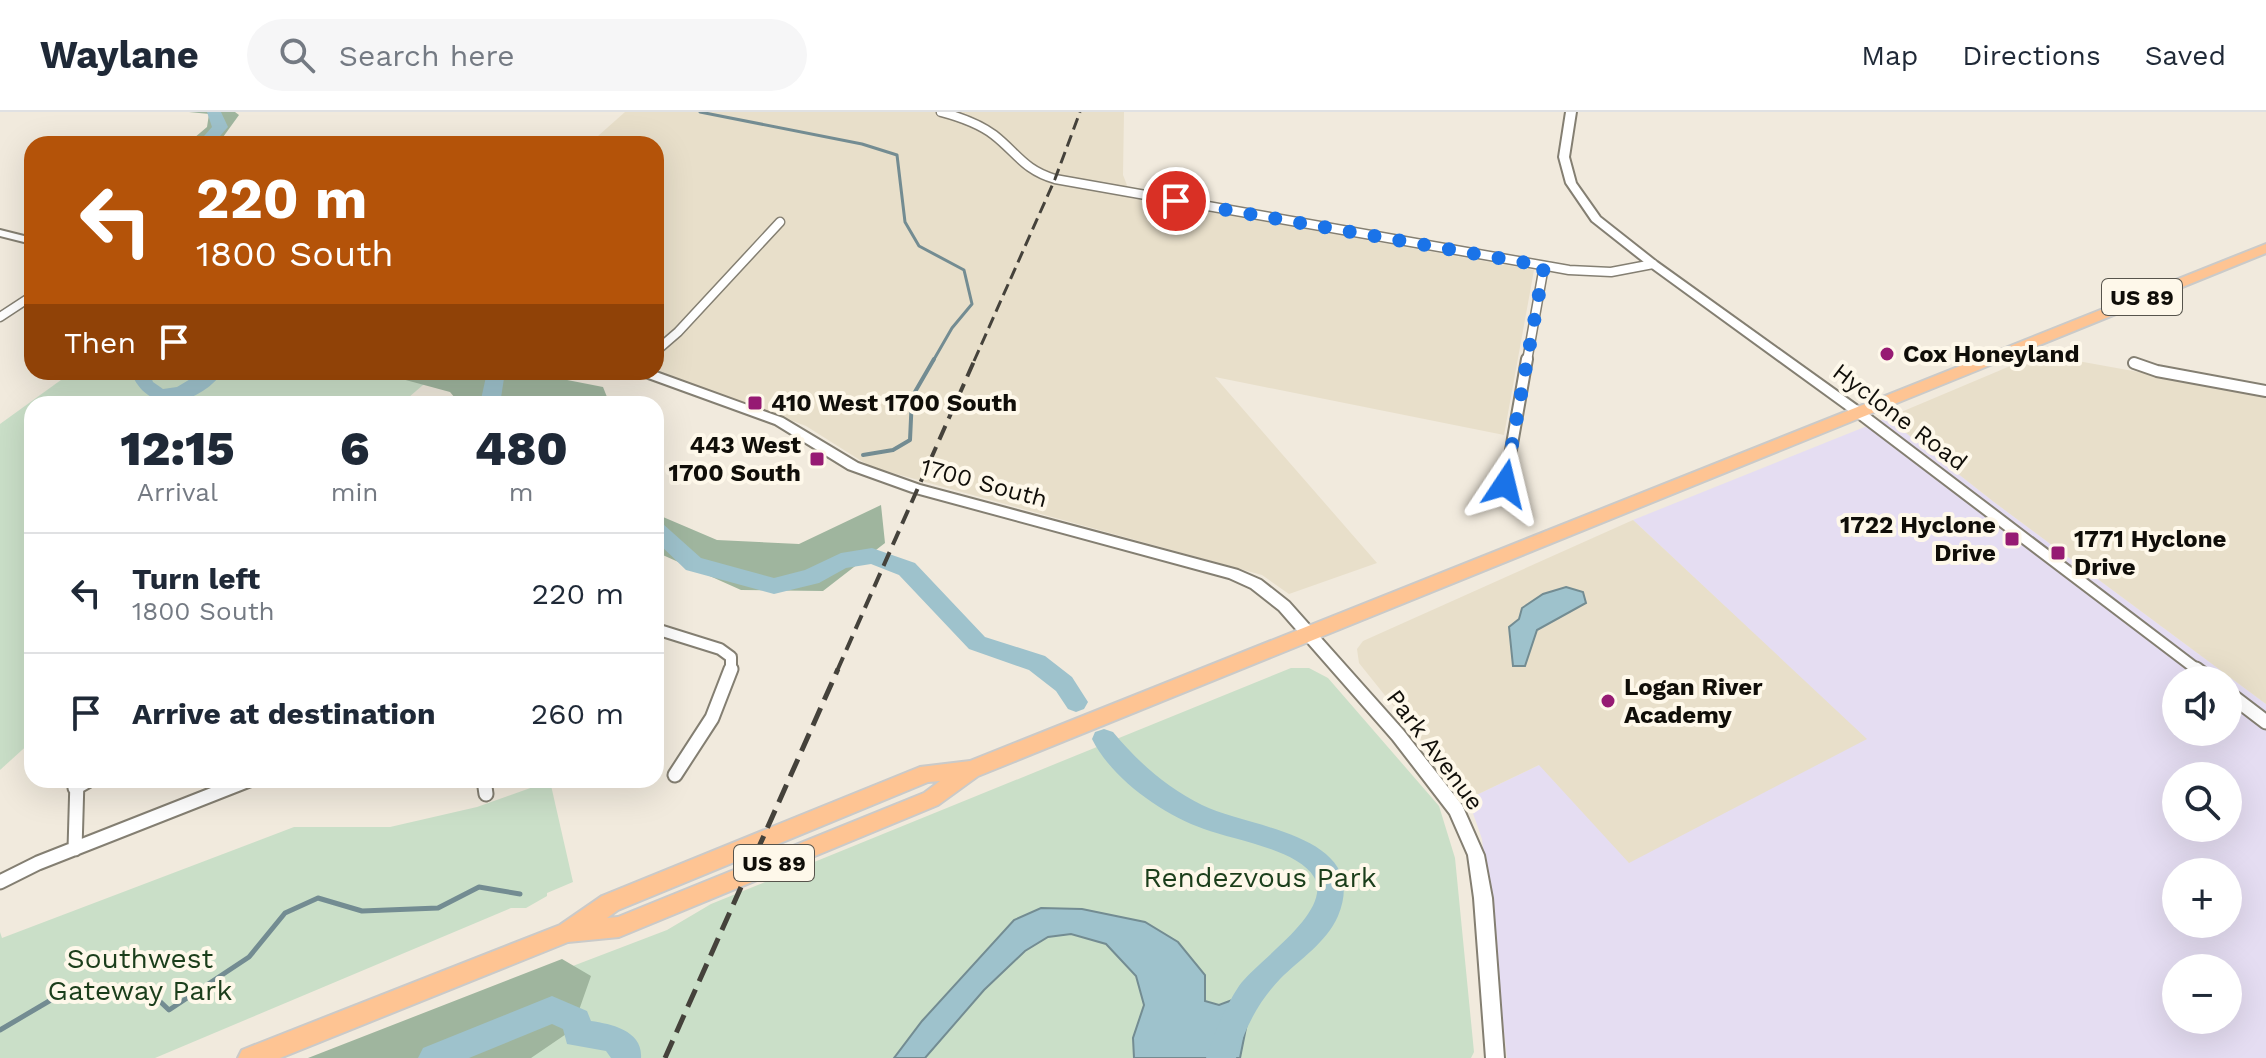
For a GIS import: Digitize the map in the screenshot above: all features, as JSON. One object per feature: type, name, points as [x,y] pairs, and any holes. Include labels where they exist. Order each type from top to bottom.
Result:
[{"type":"highway","name":"US 89","points":[[250,1058],[568,932],[619,927],[931,799],[971,770],[2266,248]]},
{"type":"street","points":[[941,112],[977,123],[992,133],[1034,174],[1544,266],[1600,273],[1629,272],[1653,264]]},
{"type":"street","name":"Hyclone Road","points":[[1571,112],[1564,157],[1571,183],[1596,219],[1653,264],[1858,412],[2193,666]]},
{"type":"street","points":[[664,344],[780,222]]},
{"type":"street","points":[[0,233],[24,239]]},
{"type":"street","points":[[1505,484],[1544,266]]},
{"type":"street","points":[[0,317],[24,301]]},
{"type":"street","points":[[2134,363],[2157,371],[2266,391]]},
{"type":"street","name":"1700 South","points":[[664,379],[779,421],[853,466],[880,477],[1233,574],[1256,584],[1284,606],[1309,632]]},
{"type":"street","points":[[664,632],[720,649],[731,657],[733,671],[697,747],[675,775]]},
{"type":"street","name":"Park Avenue","points":[[1309,632],[1417,757],[1461,821],[1476,855],[1483,898],[1495,1058]]},
{"type":"street","points":[[2242,704],[2266,722]]},
{"type":"street","points":[[75,849],[76,788]]},
{"type":"street","points":[[0,882],[229,788]]},
{"type":"street","points":[[485,788],[486,794]]},
{"type":"shaded area","points":[[625,112],[1124,112],[1123,175],[1132,198],[1534,270],[1504,435],[1215,377],[1377,563],[1289,594],[1262,575],[871,467],[806,426],[664,373],[664,136],[598,136]]},
{"type":"shaded area","points":[[2039,354],[2266,395],[2266,704],[2242,686],[2242,666],[2215,666],[1994,502],[1887,418]]},
{"type":"shaded area","points":[[1887,418],[1994,502],[2215,666],[2162,666],[2162,746],[2242,746],[2242,686],[2266,704],[2266,1058],[1507,1058],[1482,839],[1468,799],[1539,765],[1866,739],[1633,520]]},
{"type":"shaded area","name":"Logan River Academy","points":[[1633,520],[1867,739],[1629,863],[1539,765],[1468,799],[1359,663],[1357,649],[1363,641]]},
{"type":"green space","points":[[189,112],[235,112],[239,115],[224,136],[196,136],[207,127],[209,114]]},
{"type":"green space","points":[[61,380],[429,380],[410,396],[39,396]]},
{"type":"green space","points":[[406,380],[567,380],[603,387],[607,396],[453,396],[450,392]]},
{"type":"green space","points":[[24,407],[24,748],[0,770],[0,424]]},
{"type":"green space","points":[[881,505],[885,543],[823,591],[741,590],[664,556],[664,517],[717,540],[799,544]]},
{"type":"green space","name":"Rendezvous Park","points":[[1291,668],[1309,668],[1328,678],[1439,806],[1455,858],[1474,1052],[1471,1058],[332,1058],[667,930],[711,904]]},
{"type":"green space","name":"Southwest Gateway Park","points":[[530,788],[552,788],[573,882],[547,893],[547,896],[526,908],[511,908],[155,1058],[0,1058],[0,932],[2,938],[294,827],[390,827],[477,807]]},
{"type":"green space","points":[[562,959],[591,976],[572,1030],[531,1058],[308,1058]]},
{"type":"water","points":[[1566,587],[1583,592],[1586,603],[1537,630],[1525,666],[1513,666],[1509,627],[1519,619],[1522,608],[1543,594]]},
{"type":"water","points":[[1041,908],[1082,909],[1145,922],[1178,942],[1205,975],[1205,1001],[1219,1005],[1235,999],[1249,1013],[1240,1058],[1134,1058],[1133,1038],[1144,1005],[1136,976],[1106,944],[1071,934],[1048,937],[1025,951],[984,990],[925,1058],[894,1058],[922,1021],[1014,920]]},
{"type":"waterway","points":[[212,136],[220,127],[214,112]]},
{"type":"waterway","points":[[700,112],[862,144],[897,155],[905,222],[919,246],[964,270],[972,304],[952,328],[933,361]]},
{"type":"waterway","points":[[863,455],[893,450],[910,440],[912,397],[934,359]]},
{"type":"waterway","points":[[143,380],[152,393],[162,396]]},
{"type":"waterway","points":[[162,396],[184,392],[204,380]]},
{"type":"waterway","points":[[492,396],[494,380]]},
{"type":"waterway","points":[[664,536],[694,564],[774,586],[811,577],[841,561],[872,556],[907,569],[977,643],[1037,663],[1064,684],[1076,702]]},
{"type":"waterway","points":[[1104,739],[1143,780],[1180,806],[1209,820],[1293,846],[1311,857],[1325,871],[1330,889],[1321,921],[1270,970],[1248,997],[1221,1058]]},
{"type":"waterway","points":[[0,1030],[56,997],[149,991],[169,1010],[249,957],[285,913],[318,898],[362,911],[438,908],[479,887],[520,894]]},
{"type":"waterway","points":[[433,1058],[552,1010],[577,1021],[577,1034],[613,1038],[628,1054],[626,1058]]},
{"type":"railway","points":[[974,361],[1055,179],[1080,112]]},
{"type":"railway","points":[[837,671],[975,359]]},
{"type":"railway","points":[[665,1058],[838,669]]},
{"type":"place","name":"Cox Honeyland","points":[[1887,354]]},
{"type":"place","name":"410 West 1700 South","points":[[755,403]]},
{"type":"place","name":"443 West 1700 South","points":[[817,459]]},
{"type":"place","name":"1722 Hyclone Drive","points":[[2012,539]]},
{"type":"place","name":"1771 Hyclone Drive","points":[[2058,553]]},
{"type":"place","name":"Logan River Academy","points":[[1608,701]]},
{"type":"route","points":[[1176,201],[1544,266],[1505,484]]}]
